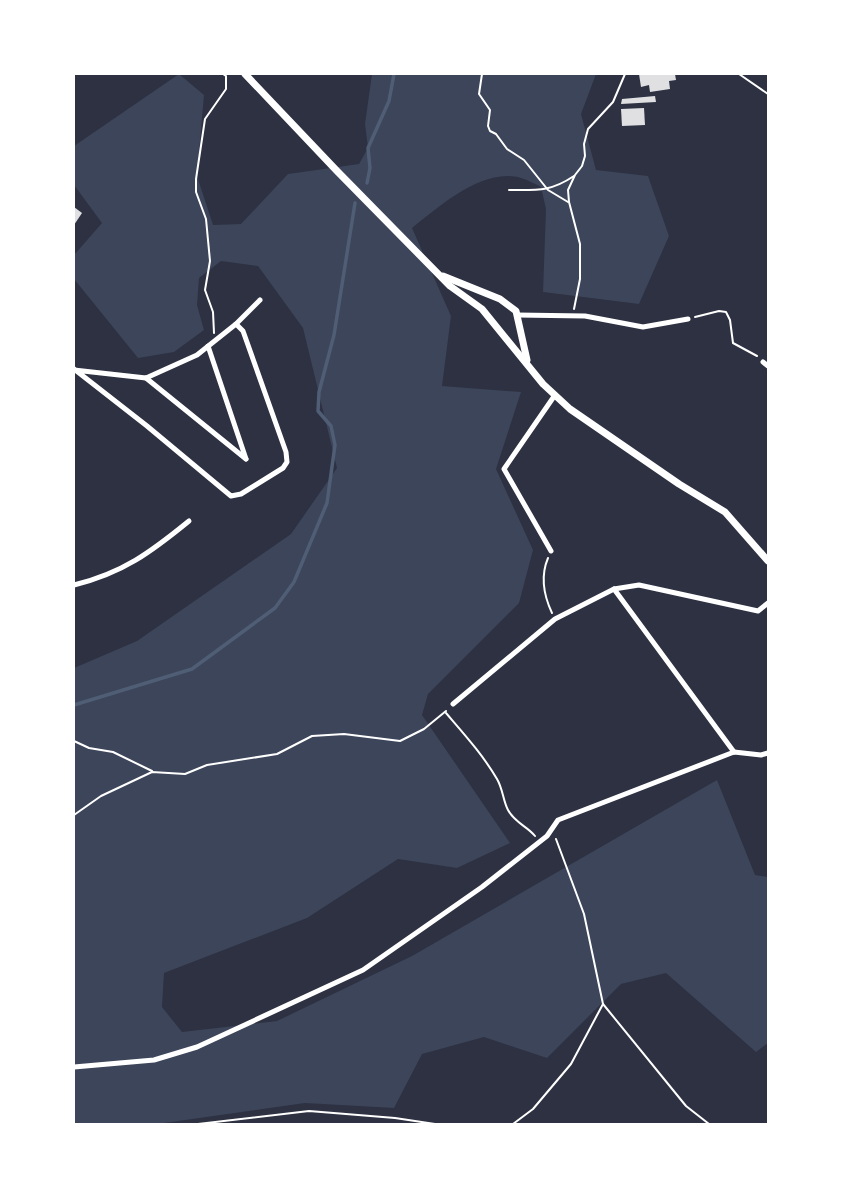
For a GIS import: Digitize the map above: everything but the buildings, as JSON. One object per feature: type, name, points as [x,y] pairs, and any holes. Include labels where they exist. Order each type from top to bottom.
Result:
[{"type":"street","points":[[245,74],[440,275],[482,309],[527,364],[570,409],[725,512],[768,561]]},
{"type":"street","points":[[440,275],[500,299],[516,311],[527,364]]},
{"type":"street","points":[[74,369],[146,378],[197,355],[236,324],[260,300]]},
{"type":"street","points":[[517,315],[585,316],[643,327],[688,319]]},
{"type":"street","points":[[74,369],[230,496],[241,495],[283,468],[287,462],[286,452],[243,331],[236,324]]},
{"type":"street","points":[[146,378],[246,459],[208,346]]},
{"type":"street","points":[[551,551],[504,469],[555,395]]},
{"type":"street","points":[[74,585],[106,576],[138,561],[189,521]]},
{"type":"street","points":[[453,704],[555,619],[614,589],[639,585],[758,611],[768,603]]},
{"type":"street","points":[[614,589],[734,752]]},
{"type":"street","points":[[74,1067],[154,1060],[197,1047],[363,970],[420,932],[540,842],[558,820],[734,752],[761,755],[768,753]]},
{"type":"path","points":[[217,340],[213,312],[205,290],[210,261],[206,219],[196,192],[196,179],[205,119],[226,89],[226,76],[223,74]]},
{"type":"path","points":[[482,74],[480,94],[490,110],[488,126],[507,149],[524,160],[548,190],[569,202]]},
{"type":"path","points":[[574,316],[581,266],[577,229],[568,190],[582,166],[588,129],[613,102],[625,74]]},
{"type":"path","points":[[740,74],[768,94]]},
{"type":"path","points":[[509,190],[548,190],[560,186],[575,175]]},
{"type":"path","points":[[688,319],[719,311],[726,312],[730,320],[733,343],[766,364]]},
{"type":"path","points":[[551,551],[545,565],[544,594],[555,619]]},
{"type":"path","points":[[74,741],[89,748],[129,758],[152,772],[186,774],[207,765],[277,754],[313,736],[344,734],[400,741],[424,729],[453,704]]},
{"type":"path","points":[[445,711],[494,773],[507,808],[521,826],[529,828],[540,842]]},
{"type":"path","points":[[74,815],[101,796],[152,772]]},
{"type":"path","points":[[552,828],[584,914],[603,1004],[686,1107],[709,1125]]},
{"type":"path","points":[[513,1125],[533,1109],[571,1065],[603,1004]]},
{"type":"path","points":[[198,1125],[309,1111],[395,1118],[435,1125]]},
{"type":"shaded area","points":[[179,74],[204,95],[197,176],[213,225],[241,224],[288,174],[359,164],[368,148],[365,124],[372,74],[596,74],[581,114],[596,170],[648,176],[669,236],[639,304],[543,292],[546,209],[541,187],[524,179],[507,176],[477,183],[448,200],[412,228],[451,316],[442,386],[521,392],[496,469],[533,550],[519,603],[428,694],[422,715],[510,843],[457,868],[398,859],[307,918],[164,973],[162,1007],[182,1032],[277,1021],[412,956],[717,780],[755,875],[768,877],[768,1043],[756,1052],[666,973],[621,984],[547,1058],[484,1037],[422,1054],[394,1108],[305,1103],[157,1124],[74,1124],[74,668],[137,641],[291,534],[337,468],[303,328],[258,266],[221,261],[199,278],[197,305],[204,330],[174,352],[138,358],[74,279],[74,255],[102,223],[74,185],[74,146]]},
{"type":"waterway","points":[[367,183],[370,168],[368,148],[389,101],[394,74]]},
{"type":"waterway","points":[[74,705],[192,669],[275,608],[294,582],[327,503],[335,445],[331,426],[318,411],[319,392],[334,335],[355,203]]}]
